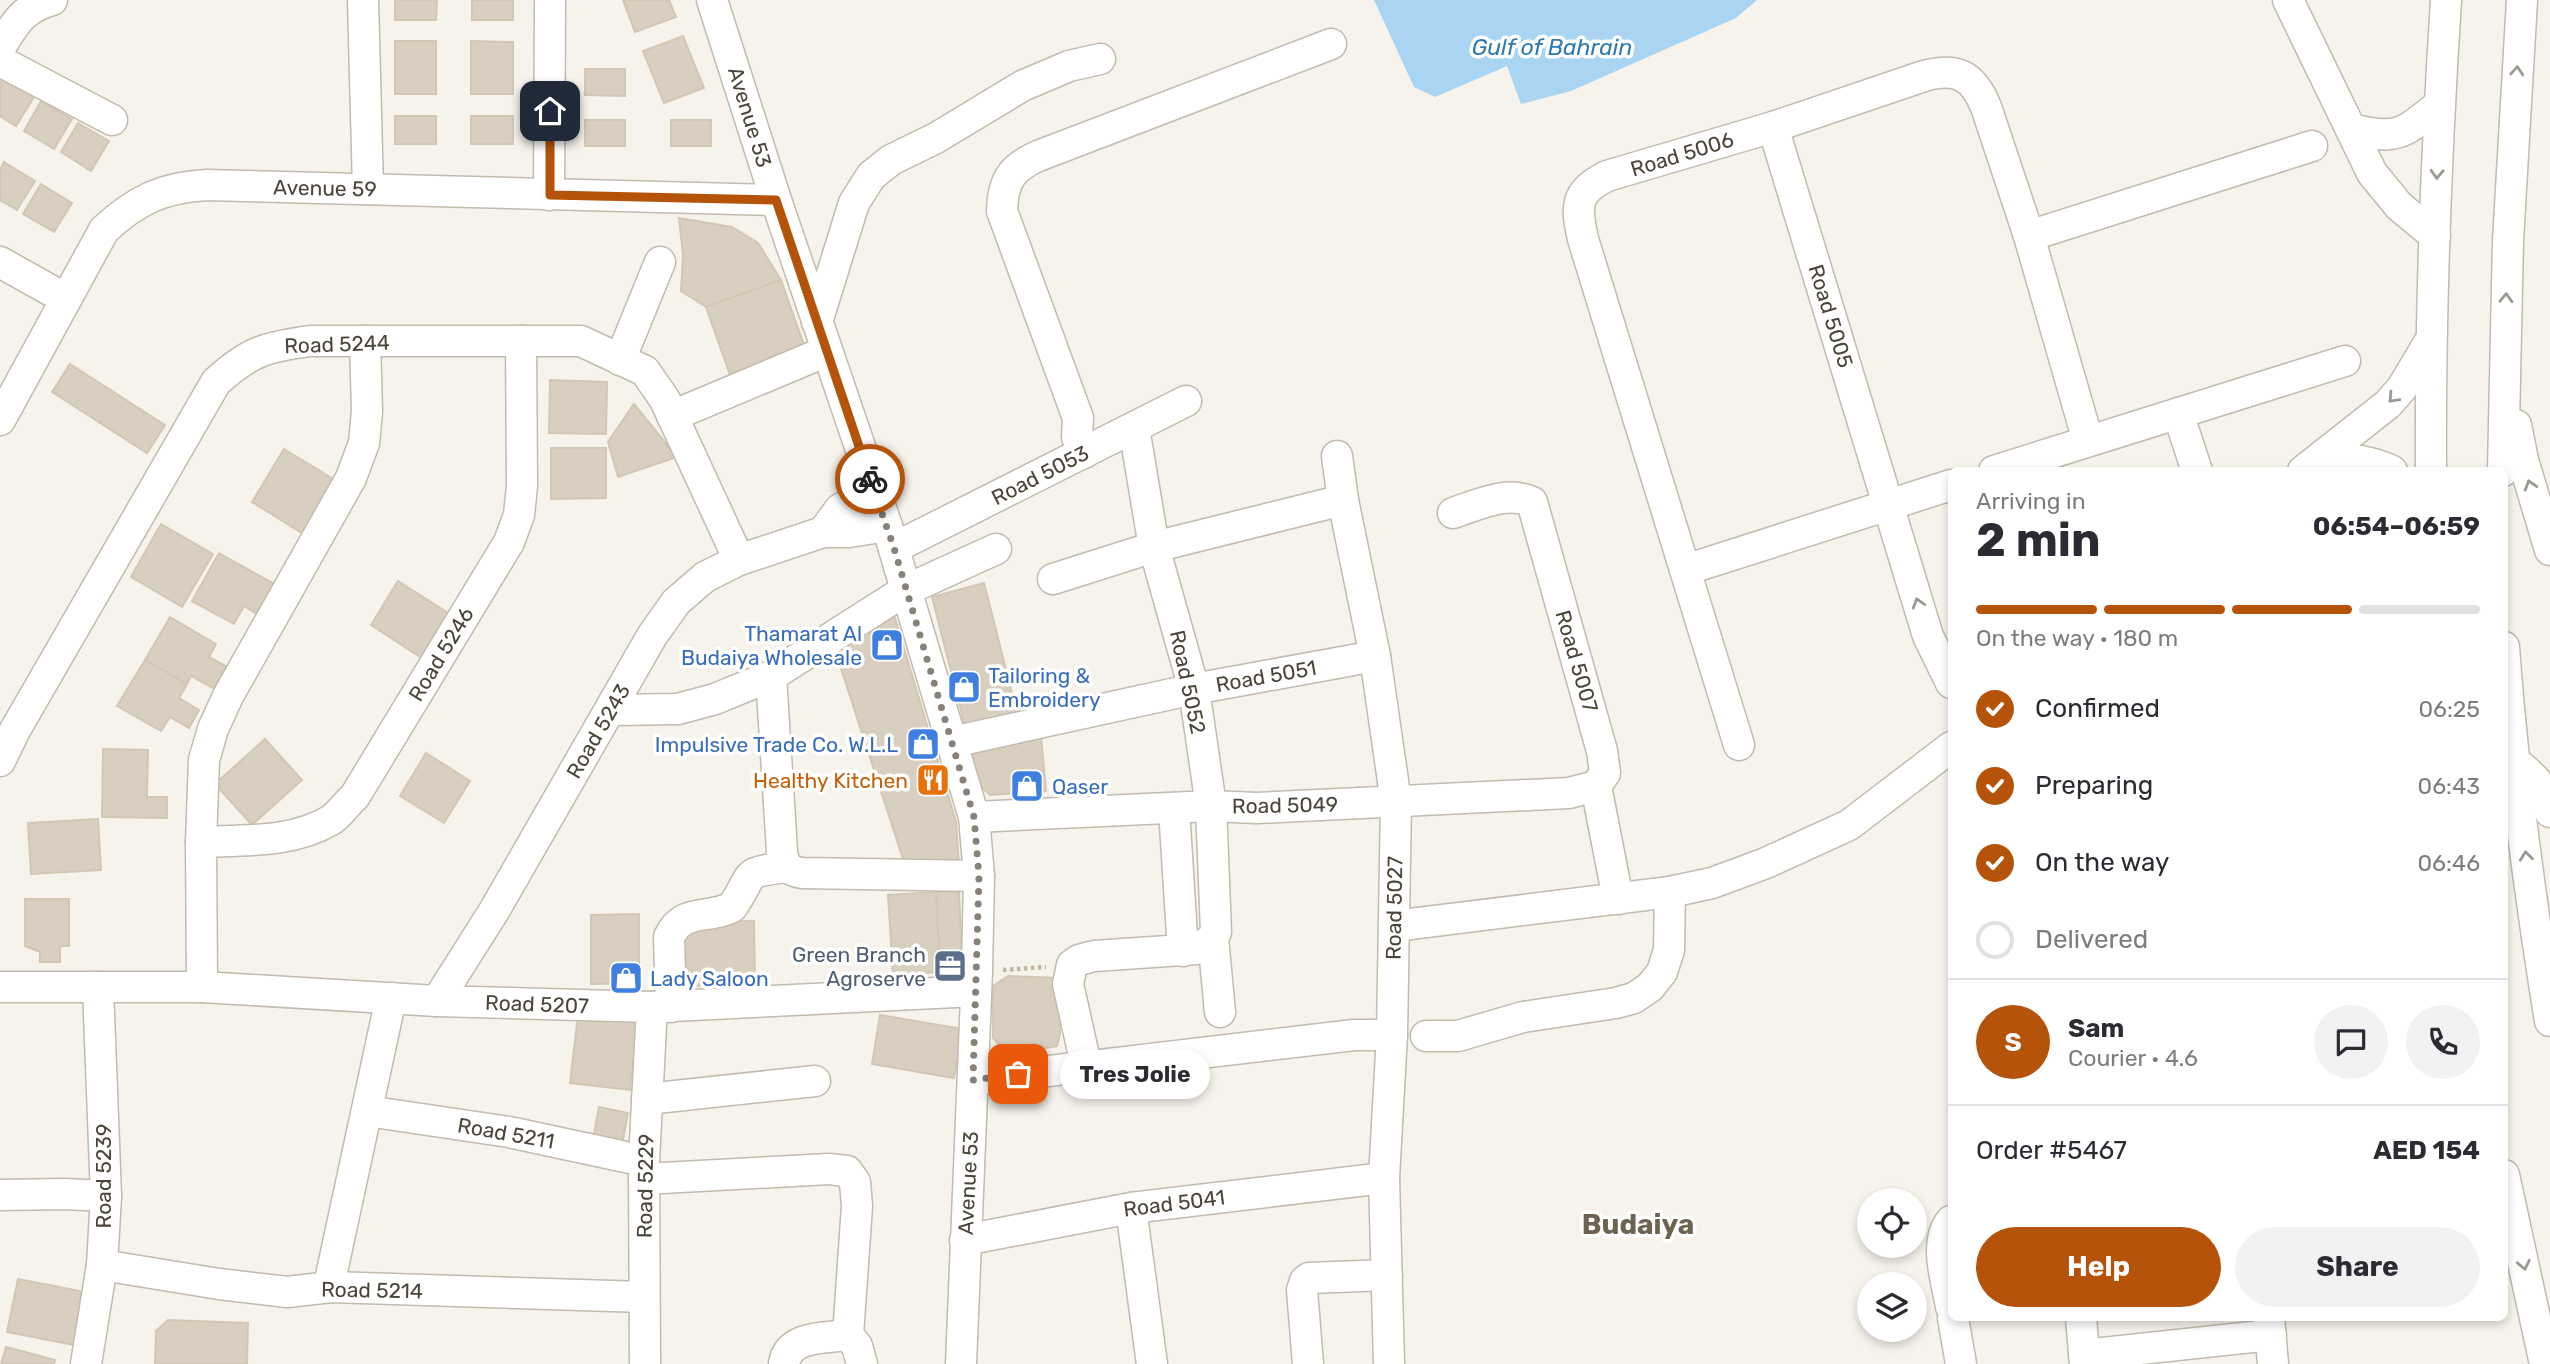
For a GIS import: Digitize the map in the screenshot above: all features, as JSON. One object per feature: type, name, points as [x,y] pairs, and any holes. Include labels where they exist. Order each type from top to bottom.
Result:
[{"type":"street","points":[[0,48],[17,19],[38,4],[52,0]]},
{"type":"street","points":[[363,0],[368,189]]},
{"type":"street","points":[[550,0],[550,195]]},
{"type":"street","name":"Avenue 53","points":[[712,0],[776,200],[891,537],[974,817],[979,876],[977,981],[961,1364]]},
{"type":"street","points":[[2288,0],[2372,173],[2385,190],[2435,236]]},
{"type":"street","points":[[2431,467],[2430,341],[2446,0]]},
{"type":"street","points":[[2503,467],[2508,241],[2522,0]]},
{"type":"street","points":[[1091,450],[1077,437],[1080,422],[1002,211],[1002,193],[1009,176],[1022,164],[1038,156],[1331,44]]},
{"type":"street","points":[[817,322],[854,203],[870,176],[891,160],[936,138],[1022,86],[1069,66],[1100,59]]},
{"type":"street","points":[[0,61],[112,120]]},
{"type":"street","name":"Road 5006","points":[[1739,745],[1583,239],[1578,216],[1580,198],[1591,184],[1607,176],[1773,127],[1944,71],[1963,75],[1978,88],[2029,236],[2088,441]]},
{"type":"street","points":[[2352,129],[2390,136],[2417,123],[2439,105]]},
{"type":"street","name":"Road 5005","points":[[1773,127],[1928,636],[1948,677]]},
{"type":"street","points":[[2029,236],[2312,146]]},
{"type":"street","name":"Avenue 59","points":[[0,420],[104,230],[125,210],[156,194],[180,186],[776,200]]},
{"type":"street","points":[[0,262],[66,299]]},
{"type":"street","points":[[620,360],[660,262]]},
{"type":"street","name":"Road 5244","points":[[0,761],[15,730],[216,382],[239,361],[273,346],[310,341],[581,341],[645,371],[665,400],[739,561]]},
{"type":"street","points":[[202,987],[201,842],[204,760],[213,729],[228,696],[351,478],[364,443],[367,411],[365,341]]},
{"type":"street","name":"Road 5246","points":[[201,842],[271,839],[303,833],[334,818],[355,796],[509,542],[519,515],[522,486],[521,341]]},
{"type":"street","points":[[2312,464],[2388,404],[2402,388],[2430,341]]},
{"type":"street","points":[[672,416],[827,351]]},
{"type":"street","points":[[2007,467],[2345,361]]},
{"type":"street","points":[[2504,366],[2523,460],[2550,550]]},
{"type":"street","name":"Road 5053","points":[[891,537],[1091,450],[1186,401]]},
{"type":"street","points":[[2178,413],[2196,467]]},
{"type":"street","name":"Road 5052","points":[[1134,428],[1154,547],[1194,689],[1211,806],[1216,932],[1213,938],[1220,1012]]},
{"type":"street","name":"Road 5027","points":[[1337,456],[1343,500],[1375,656],[1396,802],[1392,1035],[1384,1178],[1389,1364]]},
{"type":"street","points":[[2312,464],[2364,461],[2381,467]]},
{"type":"street","points":[[1685,570],[1948,486]]},
{"type":"street","name":"Road 5243","points":[[822,532],[840,509],[875,492]]},
{"type":"street","name":"Road 5007","points":[[1453,513],[1505,497],[1520,496],[1532,502],[1602,751],[1605,773],[1596,786],[1618,899]]},
{"type":"street","points":[[1053,579],[1154,547],[1343,500]]},
{"type":"street","name":"Road 5243","points":[[438,1002],[494,911],[652,636],[676,602],[705,577],[739,561],[822,532],[891,537]]},
{"type":"street","points":[[611,710],[669,709],[697,705],[771,676],[906,590],[996,549]]},
{"type":"street","name":"Road 5051","points":[[952,742],[1194,689],[1375,656]]},
{"type":"street","points":[[771,676],[782,851],[786,867],[802,873],[979,876]]},
{"type":"street","points":[[2508,692],[2532,907],[2550,1021]]},
{"type":"street","points":[[1394,926],[1670,892],[1712,883],[1766,863],[1849,825],[1948,749]]},
{"type":"street","points":[[2514,761],[2542,786],[2550,812]]},
{"type":"street","name":"Road 5049","points":[[974,817],[1211,806],[1257,808],[1396,802],[1569,793],[1596,786]]},
{"type":"street","points":[[1174,808],[1183,951]]},
{"type":"street","name":"Road 5229","points":[[645,1364],[644,1170],[648,1099],[669,937],[681,920],[718,913],[732,907],[749,876],[755,872],[786,867]]},
{"type":"street","points":[[2532,907],[2550,869]]},
{"type":"street","points":[[1426,1036],[1458,1036],[1523,1017],[1634,998],[1650,987],[1662,972],[1669,950],[1670,892]]},
{"type":"street","points":[[1086,1065],[1068,984],[1072,965],[1094,956],[1197,949],[1213,938]]},
{"type":"street","name":"Road 5207","points":[[0,987],[202,987],[438,1002],[662,1007],[977,981]]},
{"type":"street","name":"Road 5239","points":[[86,1364],[102,1265],[106,1196],[98,987]]},
{"type":"street","points":[[331,1287],[331,1276],[390,998]]},
{"type":"street","points":[[973,1080],[1354,1035],[1392,1035]]},
{"type":"street","points":[[648,1099],[815,1081]]},
{"type":"street","name":"Road 5211","points":[[367,1111],[509,1132],[644,1170],[846,1171],[855,1182],[857,1206],[848,1335]]},
{"type":"street","name":"Road 5041","points":[[965,1240],[1131,1208],[1384,1178]]},
{"type":"street","points":[[2508,1193],[2545,1364]]},
{"type":"street","points":[[0,1195],[106,1196]]},
{"type":"street","points":[[1131,1208],[1152,1364]]},
{"type":"street","points":[[1948,1225],[1942,1242],[1948,1285]]},
{"type":"street","name":"Road 5214","points":[[102,1265],[287,1292],[331,1287],[644,1297]]},
{"type":"street","points":[[1308,1364],[1302,1290],[1305,1281],[1309,1278],[1387,1275]]},
{"type":"street","points":[[1954,1321],[1961,1364]]},
{"type":"street","points":[[2081,1321],[2084,1359],[2270,1326],[2273,1364]]},
{"type":"street","points":[[784,1364],[791,1349],[799,1342],[848,1335],[858,1346],[862,1364]]},
{"type":"path","points":[[977,981],[1072,965]]},
{"type":"water","name":"Gulf of Bahrain","points":[[1374,0],[1757,0],[1736,18],[1571,91],[1521,104],[1507,66],[1435,97],[1414,87]]},
{"type":"building","points":[[395,0],[437,0],[436,20],[395,20]]},
{"type":"building","points":[[472,0],[513,0],[513,20],[472,20]]},
{"type":"building","points":[[623,0],[669,0],[676,17],[635,32]]},
{"type":"building","points":[[683,36],[704,88],[664,103],[643,51]]},
{"type":"building","points":[[395,41],[436,41],[436,94],[395,94]]},
{"type":"building","points":[[471,41],[513,42],[513,94],[471,94]]},
{"type":"building","points":[[585,69],[625,69],[625,96],[585,95]]},
{"type":"building","points":[[3,78],[34,97],[16,126],[0,116],[0,84]]},
{"type":"building","points":[[41,101],[72,119],[54,149],[24,131]]},
{"type":"building","points":[[395,116],[436,116],[436,144],[395,144]]},
{"type":"building","points":[[471,116],[513,116],[513,144],[471,144]]},
{"type":"building","points":[[585,120],[625,120],[625,146],[585,146]]},
{"type":"building","points":[[671,120],[711,120],[711,146],[671,146]]},
{"type":"building","points":[[78,123],[109,141],[91,171],[61,152]]},
{"type":"building","points":[[4,162],[35,181],[17,210],[0,200],[0,170]]},
{"type":"building","points":[[41,184],[72,203],[54,232],[23,214]]},
{"type":"building","points":[[679,218],[732,227],[758,243],[781,280],[706,307],[681,291],[683,255]]},
{"type":"building","points":[[781,280],[805,348],[730,375],[706,307]]},
{"type":"building","points":[[70,364],[165,425],[147,453],[52,392]]},
{"type":"building","points":[[550,380],[607,382],[606,434],[549,433]]},
{"type":"building","points":[[634,404],[677,457],[618,477],[608,442]]},
{"type":"building","points":[[551,448],[606,448],[606,498],[551,499]]},
{"type":"building","points":[[284,449],[335,480],[302,533],[252,502]]},
{"type":"building","points":[[161,524],[213,554],[182,607],[131,577]]},
{"type":"building","points":[[219,553],[274,584],[257,614],[244,606],[234,624],[192,601]]},
{"type":"building","points":[[398,581],[453,616],[425,660],[371,625]]},
{"type":"building","points":[[984,583],[1017,713],[965,726],[932,597]]},
{"type":"building","points":[[891,605],[956,822],[959,865],[905,865],[833,644]]},
{"type":"building","points":[[170,617],[216,644],[209,657],[231,669],[218,691],[191,676],[187,684],[145,660]]},
{"type":"building","points":[[145,660],[187,684],[179,698],[199,710],[189,728],[170,717],[161,731],[117,706]]},
{"type":"building","points":[[1041,736],[1046,791],[990,795],[976,782],[972,745]]},
{"type":"building","points":[[265,739],[302,780],[252,825],[215,784]]},
{"type":"building","points":[[103,749],[148,750],[147,797],[167,797],[167,818],[102,817]]},
{"type":"building","points":[[426,753],[470,781],[444,823],[400,796]]},
{"type":"building","points":[[98,819],[101,870],[31,874],[28,823]]},
{"type":"building","points":[[959,891],[962,960],[951,970],[940,972],[936,892]]},
{"type":"building","points":[[936,892],[940,972],[893,975],[888,895]]},
{"type":"building","points":[[25,899],[69,899],[69,946],[60,946],[60,962],[40,962],[40,952],[25,946]]},
{"type":"building","points":[[639,914],[639,983],[591,984],[591,915]]},
{"type":"building","points":[[754,921],[755,985],[684,986],[684,922]]},
{"type":"building","points":[[1008,976],[1057,978],[1060,1034],[1057,1046],[1022,1052],[1004,1050],[993,1038],[993,986]]},
{"type":"building","points":[[578,1015],[638,1021],[630,1090],[570,1083]]},
{"type":"building","points":[[880,1015],[963,1029],[954,1078],[872,1064]]},
{"type":"building","points":[[599,1107],[628,1113],[622,1145],[593,1139]]},
{"type":"building","points":[[18,1279],[85,1292],[74,1345],[7,1332]]},
{"type":"building","points":[[168,1320],[248,1323],[247,1364],[155,1364],[156,1331]]},
{"type":"building","points":[[6,1347],[55,1360],[54,1364],[1,1364]]},
{"type":"way so far","points":[[870,479],[894,548],[974,817],[979,876],[973,1080],[1018,1074]]},
{"type":"place","name":"Thamarat Al Budaiya Wholesale","points":[[887,645]]},
{"type":"place","name":"Tailoring & Embroidery","points":[[964,687]]},
{"type":"place","name":"Impulsive Trade Co. W.L.L","points":[[923,744]]},
{"type":"place","name":"Healthy Kitchen","points":[[933,780]]},
{"type":"place","name":"Qaser","points":[[1027,786]]},
{"type":"place","name":"Green Branch Agroserve","points":[[950,966]]},
{"type":"place","name":"Lady Saloon","points":[[626,978]]},
{"type":"place","name":"Tres Jolie","points":[[1018,1074]]},
{"type":"district","name":"Budaiya","points":[[1638,1224]]},
{"type":"route","points":[[550,111],[550,195],[776,200],[870,479]]}]
